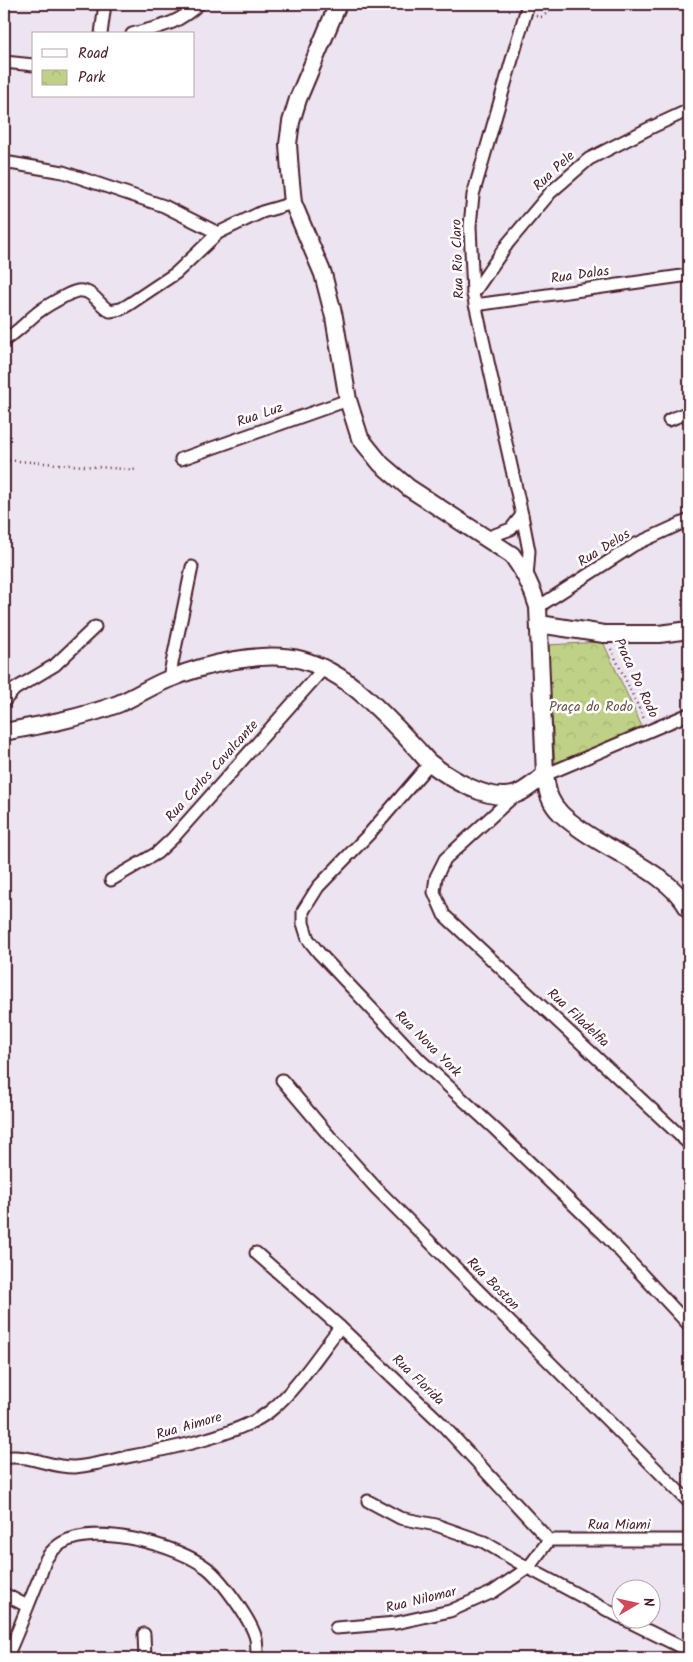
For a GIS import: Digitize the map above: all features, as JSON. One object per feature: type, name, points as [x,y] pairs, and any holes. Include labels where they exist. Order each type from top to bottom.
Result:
[{"type":"main road","points":[[338,4],[298,98],[291,122],[288,144],[294,203],[323,274],[334,317],[348,400],[360,438],[380,464],[409,488],[512,555],[527,578],[538,607],[545,775],[549,797],[558,812],[584,832],[655,876],[675,891],[689,908]]},
{"type":"main road","points":[[539,624],[604,634],[659,634],[689,630]]},
{"type":"main road","points":[[4,732],[85,715],[118,704],[169,678],[206,666],[251,658],[279,656],[302,660],[324,668],[352,686],[375,706],[430,763],[469,787],[486,794],[515,795],[545,775]]},
{"type":"street","points":[[101,32],[105,4]]},
{"type":"street","points":[[140,32],[167,25],[182,18],[199,4]]},
{"type":"street","name":"Rua Rio Claro","points":[[526,10],[473,195],[470,226],[474,300],[529,551],[527,578]]},
{"type":"street","points":[[4,62],[32,66]]},
{"type":"street","name":"Rua Pele","points":[[474,300],[508,243],[551,192],[589,159],[689,110]]},
{"type":"street","points":[[4,162],[63,172],[80,177],[164,206],[218,233]]},
{"type":"street","points":[[4,340],[16,334],[38,312],[56,300],[74,292],[82,290],[90,294],[100,305],[110,311],[128,305],[176,273],[218,233],[262,212],[294,203]]},
{"type":"street","name":"Rua Dalas","points":[[474,300],[689,275]]},
{"type":"street","name":"Rua Luz","points":[[181,459],[348,400]]},
{"type":"street","points":[[669,420],[689,412]]},
{"type":"street","points":[[486,538],[511,528],[522,515]]},
{"type":"street","name":"Rua Delos","points":[[538,607],[634,545],[689,520]]},
{"type":"street","points":[[169,678],[192,567]]},
{"type":"street","points":[[4,700],[15,689],[55,666],[95,627]]},
{"type":"street","name":"Rua Carlos Cavalcante","points":[[111,880],[157,853],[173,838],[324,668]]},
{"type":"street","points":[[545,775],[689,714]]},
{"type":"street","name":"Rua Nova York","points":[[430,763],[369,834],[318,887],[303,911],[303,923],[308,939],[318,953],[420,1060],[604,1234],[689,1325]]},
{"type":"street","name":"Rua Filadelfia","points":[[515,795],[445,859],[436,877],[434,892],[444,914],[689,1144]]},
{"type":"street","name":"Rua Boston","points":[[282,1080],[376,1188],[689,1502]]},
{"type":"street","name":"Rua Florida","points":[[256,1253],[340,1327],[439,1421],[549,1540]]},
{"type":"street","name":"Rua Aimore","points":[[4,1458],[20,1458],[72,1467],[164,1450],[250,1423],[269,1412],[284,1398],[340,1327]]},
{"type":"street","points":[[368,1501],[400,1518],[436,1525],[484,1542],[528,1568],[610,1611]]},
{"type":"street","points":[[6,1658],[17,1635],[47,1557],[61,1543],[82,1536],[122,1536],[181,1553],[207,1568],[228,1590],[240,1608],[256,1638],[257,1658]]},
{"type":"street","name":"Rua Miami","points":[[549,1540],[689,1540]]},
{"type":"street","name":"Rua Nilomar","points":[[336,1628],[396,1623],[450,1611],[493,1592],[528,1568],[549,1540]]},
{"type":"street","points":[[4,1594],[27,1606]]},
{"type":"street","points":[[646,1630],[689,1651]]},
{"type":"street","points":[[144,1634],[145,1658]]},
{"type":"path","points":[[526,10],[542,16],[559,4]]},
{"type":"path","points":[[4,460],[138,470]]},
{"type":"path","name":"Praca Do Rodo","points":[[604,634],[650,730]]},
{"type":"green space","name":"Praça do Rodo","points":[[603,642],[643,729],[555,763],[547,645]]}]
